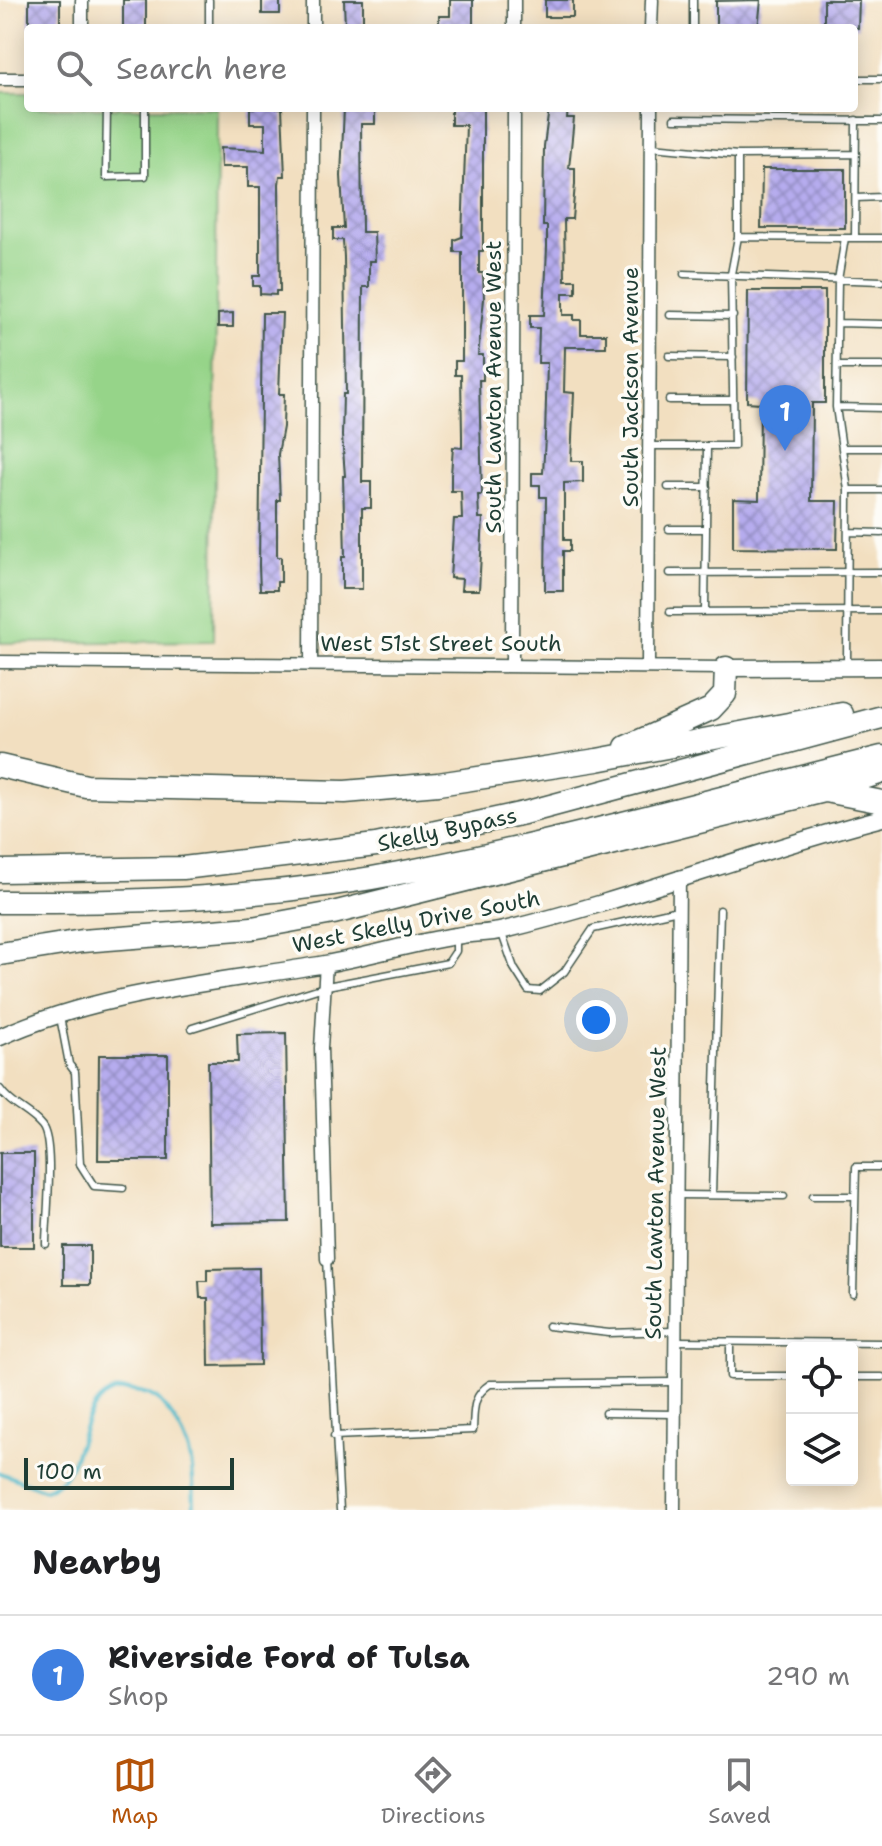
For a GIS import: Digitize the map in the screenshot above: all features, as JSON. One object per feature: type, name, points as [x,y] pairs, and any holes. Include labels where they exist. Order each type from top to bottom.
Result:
[{"type":"highway","points":[[597,760],[711,709],[725,694],[726,668]]},
{"type":"highway","points":[[0,766],[86,786],[345,792],[438,784],[597,760],[882,707]]},
{"type":"highway","name":"Skelly Bypass","points":[[0,871],[183,868],[376,845],[509,817],[882,717]]},
{"type":"highway","name":"Skelly Bypass","points":[[0,902],[171,900],[283,890],[409,871],[882,757]]},
{"type":"highway","points":[[0,954],[82,941],[252,928],[333,913],[824,791],[882,772]]},
{"type":"highway","points":[[824,791],[882,802]]},
{"type":"street","points":[[82,0],[82,24]]},
{"type":"street","points":[[313,0],[313,24]]},
{"type":"street","points":[[514,0],[514,24]]},
{"type":"street","points":[[651,24],[652,0]]},
{"type":"street","points":[[0,79],[24,79]]},
{"type":"street","points":[[311,664],[313,112]]},
{"type":"street","name":"South Lawton Avenue West","points":[[512,666],[514,112]]},
{"type":"street","name":"South Jackson Avenue","points":[[648,666],[651,112]]},
{"type":"street","name":"West 51st Street South","points":[[0,662],[882,667]]},
{"type":"street","name":"West Skelly Drive South","points":[[0,1037],[59,1014],[121,997],[326,963],[456,936],[501,931],[655,889],[679,877],[882,818]]},
{"type":"street","name":"South Lawton Avenue West","points":[[674,1510],[674,1195],[679,877]]},
{"type":"street","points":[[326,963],[321,1048],[327,1259]]},
{"type":"lane","points":[[209,0],[209,24]]},
{"type":"lane","points":[[693,0],[693,24]]},
{"type":"lane","points":[[858,79],[882,79]]},
{"type":"lane","points":[[107,112],[106,177],[145,176],[145,112]]},
{"type":"lane","points":[[674,119],[882,121]]},
{"type":"lane","points":[[855,238],[856,120]]},
{"type":"lane","points":[[652,147],[738,155],[856,154]]},
{"type":"lane","points":[[650,446],[734,446],[731,274],[738,237],[738,155]]},
{"type":"lane","points":[[856,198],[882,197]]},
{"type":"lane","points":[[738,237],[882,238]]},
{"type":"lane","points":[[845,238],[838,280],[836,407],[848,490],[847,669]]},
{"type":"lane","points":[[684,274],[882,281]]},
{"type":"lane","points":[[670,315],[733,316]]},
{"type":"lane","points":[[838,323],[882,324]]},
{"type":"lane","points":[[669,356],[733,357]]},
{"type":"lane","points":[[837,366],[882,366]]},
{"type":"lane","points":[[669,400],[733,400]]},
{"type":"lane","points":[[836,407],[882,408]]},
{"type":"lane","points":[[705,612],[707,446]]},
{"type":"lane","points":[[844,448],[882,448]]},
{"type":"lane","points":[[668,487],[707,487]]},
{"type":"lane","points":[[848,490],[882,490]]},
{"type":"lane","points":[[669,529],[706,529]]},
{"type":"lane","points":[[849,532],[882,533]]},
{"type":"lane","points":[[670,573],[882,572]]},
{"type":"lane","points":[[670,612],[882,611]]},
{"type":"lane","points":[[501,931],[514,968],[528,990],[540,991],[564,972],[593,929],[678,910]]},
{"type":"lane","points":[[712,1195],[720,910]]},
{"type":"lane","points":[[192,1028],[327,986],[448,963],[456,951],[456,936]]},
{"type":"lane","points":[[59,1014],[69,1064],[75,1072],[80,1164],[94,1186],[123,1188]]},
{"type":"lane","points":[[0,1089],[7,1100],[43,1126],[48,1144],[46,1244]]},
{"type":"lane","points":[[853,1294],[856,1167],[882,1167]]},
{"type":"lane","points":[[674,1195],[784,1196]]},
{"type":"lane","points":[[813,1196],[855,1196]]},
{"type":"lane","points":[[327,1259],[340,1510]]},
{"type":"lane","points":[[548,1326],[730,1342],[882,1343]]},
{"type":"lane","points":[[730,1342],[730,1376],[786,1376]]},
{"type":"lane","points":[[858,1377],[882,1377]]},
{"type":"lane","points":[[334,1436],[473,1430],[474,1403],[478,1392],[490,1384],[673,1382]]},
{"type":"lane","points":[[605,1413],[673,1414]]},
{"type":"green space","points":[[0,93],[24,93],[24,112],[217,112],[214,641],[0,643]]},
{"type":"building","points":[[29,0],[60,0],[60,24],[29,24]]},
{"type":"building","points":[[123,0],[146,0],[146,24],[123,24]]},
{"type":"building","points":[[262,0],[280,0],[280,14],[262,14]]},
{"type":"building","points":[[344,0],[363,0],[363,24],[345,24]]},
{"type":"building","points":[[450,0],[473,0],[473,24],[439,24],[439,16],[450,16]]},
{"type":"building","points":[[545,0],[573,0],[573,17],[545,17]]},
{"type":"building","points":[[761,0],[758,24],[716,24],[716,1]]},
{"type":"building","points":[[824,0],[859,0],[858,28],[858,24],[824,24]]},
{"type":"building","points":[[250,112],[282,112],[285,176],[280,176],[279,184],[280,291],[276,291],[276,295],[260,294],[260,286],[253,286],[253,276],[260,276],[260,187],[248,187],[248,167],[221,167],[220,148],[265,150],[265,124],[250,124]]},
{"type":"building","points":[[344,112],[375,112],[375,124],[361,124],[362,232],[374,232],[375,261],[369,261],[369,287],[363,287],[362,482],[371,482],[371,508],[362,508],[362,589],[342,589],[345,476],[342,436],[343,394],[346,394],[344,257],[343,240],[333,240],[333,228],[344,228],[341,176]]},
{"type":"building","points":[[451,112],[483,112],[483,251],[479,251],[479,273],[483,273],[484,299],[478,355],[483,355],[483,380],[479,380],[482,495],[478,495],[479,518],[483,518],[479,590],[461,590],[462,579],[450,578],[454,519],[462,519],[461,491],[451,491],[451,475],[453,447],[462,448],[461,375],[455,375],[455,361],[462,361],[462,252],[454,252],[454,240],[462,237],[466,125],[451,125]]},
{"type":"building","points":[[548,112],[568,112],[567,118],[574,118],[569,168],[575,168],[575,184],[572,219],[564,219],[565,280],[576,280],[576,293],[563,293],[563,315],[574,315],[574,320],[581,320],[581,334],[606,334],[606,347],[565,347],[564,392],[574,393],[571,461],[583,461],[583,482],[564,483],[564,540],[570,540],[570,551],[563,551],[563,591],[545,591],[546,497],[540,497],[540,485],[532,485],[532,473],[543,473],[545,437],[547,363],[538,363],[539,328],[530,328],[530,315],[544,315],[547,226],[543,226],[544,146]]},
{"type":"building","points":[[762,169],[845,169],[845,228],[761,228]]},
{"type":"building","points":[[748,291],[825,291],[825,403],[812,403],[811,501],[838,501],[837,549],[733,548],[733,499],[759,500],[760,403],[747,402]]},
{"type":"building","points":[[233,313],[233,327],[218,327],[218,314]]},
{"type":"building","points":[[262,313],[282,313],[279,394],[284,394],[278,454],[280,500],[277,500],[277,557],[281,557],[281,582],[277,582],[277,590],[260,590]]},
{"type":"building","points":[[286,1033],[289,1222],[210,1223],[208,1062],[238,1062],[237,1034]]},
{"type":"building","points":[[99,1055],[168,1055],[168,1160],[98,1160]]},
{"type":"building","points":[[0,1153],[34,1153],[34,1247],[0,1247]]},
{"type":"building","points":[[63,1246],[90,1246],[90,1285],[63,1285]]},
{"type":"building","points":[[259,1268],[260,1365],[209,1366],[208,1298],[200,1298],[199,1281],[207,1281],[207,1269]]},
{"type":"waterway","points":[[0,1473],[45,1490],[56,1484],[72,1463],[95,1406],[104,1396],[117,1391],[138,1392],[152,1396],[161,1403],[180,1429],[192,1465],[194,1510]]},
{"type":"place","name":"Riverside Ford of Tulsa","points":[[785,451]]}]
